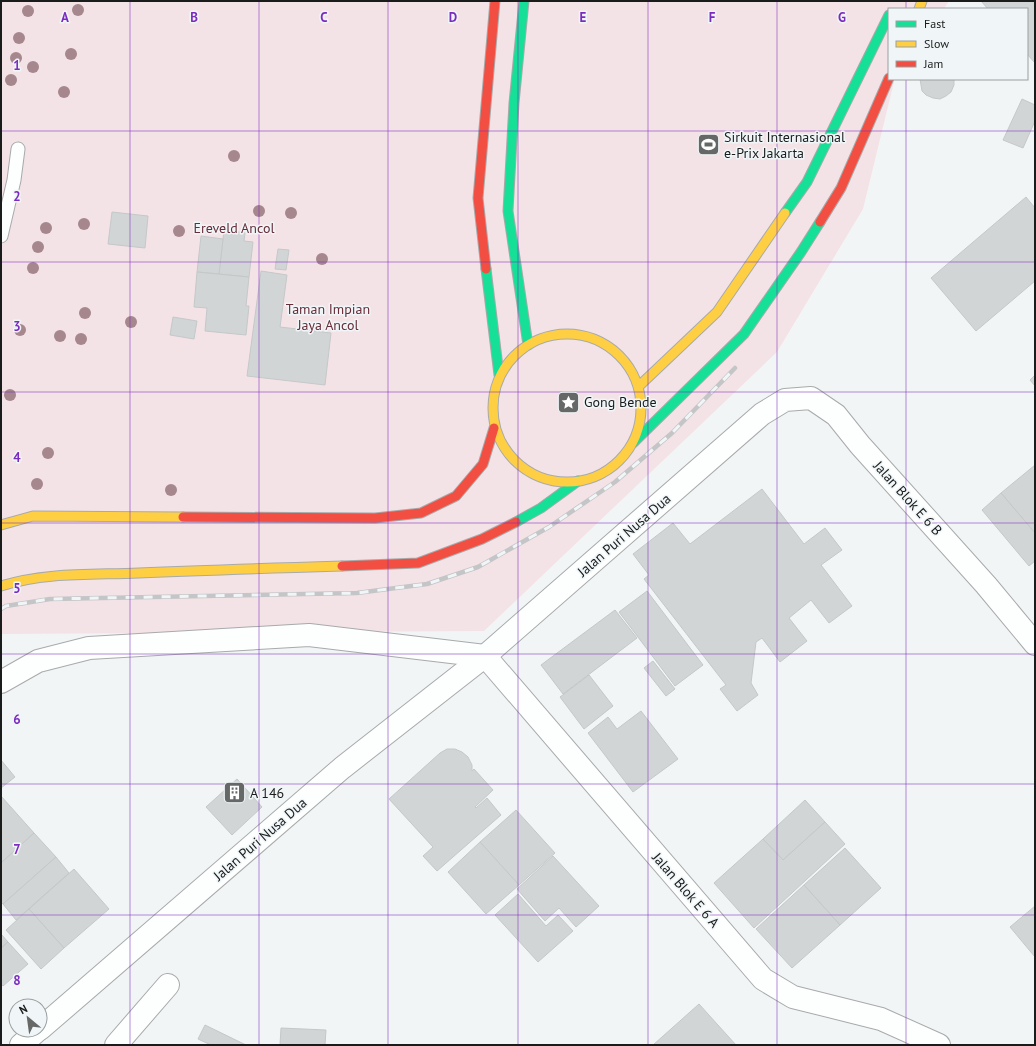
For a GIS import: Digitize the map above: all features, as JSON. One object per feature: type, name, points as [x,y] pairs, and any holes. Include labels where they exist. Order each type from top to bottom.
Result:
[{"type":"street","points":[[1,525],[33,516],[375,518],[421,513],[456,496],[483,464],[494,428],[492,401],[499,376],[478,198],[495,1]]},
{"type":"street","points":[[524,1],[514,103],[508,211],[528,345]]},
{"type":"street","points":[[639,386],[717,312],[807,182],[888,17]]},
{"type":"street","points":[[494,428],[506,452],[526,470],[537,476],[557,482],[578,481],[600,474],[619,461],[633,443],[744,334],[802,252],[841,188],[888,80]]},
{"type":"street","points":[[499,376],[528,345],[541,337],[570,332],[603,341],[628,363],[639,386],[642,411],[633,443]]},
{"type":"street","name":"Jalan Blok E 6 B","points":[[762,414],[784,400],[811,398],[836,415],[860,445],[986,585],[1035,644]]},
{"type":"street","name":"Jalan Puri Nusa Dua","points":[[48,1021],[342,768],[485,656],[762,414]]},
{"type":"street","points":[[1,586],[17,580],[66,573],[115,573],[418,563],[452,552],[492,535],[533,514],[559,497],[578,481]]},
{"type":"street","points":[[1,682],[38,661],[89,648],[309,635],[485,656]]},
{"type":"street","name":"Jalan Blok E 6 A","points":[[485,656],[763,979],[793,997],[881,1019],[939,1045]]},
{"type":"street","points":[[116,1045],[168,985]]},
{"type":"street","name":"Jalan Puri Nusa Dua","points":[[21,1045],[29,1038]]},
{"type":"lane","points":[[1,236],[14,180],[18,149]]},
{"type":"green space","name":"Taman Impian Jaya Ancol","points":[[1,1],[949,1],[945,8],[888,8],[888,80],[894,82],[863,209],[777,352],[484,631],[1,634]]},
{"type":"building","points":[[981,1],[1035,1],[1035,63],[1028,55],[1028,8],[987,8]]},
{"type":"building","points":[[920,80],[954,80],[954,85],[951,92],[940,99],[926,95],[922,91]]},
{"type":"building","points":[[1022,99],[1035,105],[1035,121],[1023,148],[1003,140]]},
{"type":"building","points":[[1026,197],[1035,208],[1035,281],[976,331],[931,278]]},
{"type":"building","points":[[112,212],[148,216],[145,248],[108,244]]},
{"type":"building","points":[[224,230],[245,233],[244,241],[253,242],[249,277],[219,274]]},
{"type":"building","points":[[201,236],[223,239],[219,274],[197,272]]},
{"type":"building","points":[[278,249],[289,250],[286,270],[275,269]]},
{"type":"building","points":[[261,271],[287,275],[280,327],[331,333],[325,385],[247,376]]},
{"type":"building","points":[[197,272],[249,277],[246,306],[249,306],[246,335],[205,331],[207,308],[194,307]]},
{"type":"building","points":[[173,317],[197,321],[194,339],[170,335]]},
{"type":"building","points":[[1035,375],[1035,386],[1030,380]]},
{"type":"building","points":[[1035,465],[1035,533],[1001,493]]},
{"type":"building","points":[[762,489],[804,544],[825,528],[842,550],[821,565],[852,606],[829,623],[811,600],[789,618],[807,641],[780,662],[762,638],[756,642],[751,683],[758,695],[737,711],[720,689],[726,685],[644,579],[649,575],[633,554],[673,523],[690,544]]},
{"type":"building","points":[[1001,493],[1035,533],[1035,561],[1029,566],[982,510]]},
{"type":"building","points":[[647,591],[703,665],[675,686],[619,612]]},
{"type":"building","points":[[615,610],[637,638],[563,694],[541,665]]},
{"type":"building","points":[[653,661],[675,689],[666,696],[644,668]]},
{"type":"building","points":[[589,675],[613,706],[584,729],[560,697]]},
{"type":"building","points":[[641,711],[678,759],[633,792],[588,733],[608,717],[617,729]]},
{"type":"building","points":[[447,749],[455,749],[468,757],[472,765],[472,771],[474,769],[493,790],[475,807],[476,808],[487,798],[501,815],[437,871],[423,856],[433,847],[389,799],[440,753]]},
{"type":"building","points":[[1,760],[15,777],[1,788]]},
{"type":"building","name":"A 146","points":[[237,779],[262,807],[232,835],[206,807]]},
{"type":"building","points":[[1,796],[34,833],[1,863]]},
{"type":"building","points":[[805,800],[825,822],[783,860],[763,839]]},
{"type":"building","points":[[516,810],[555,853],[519,885],[480,842]]},
{"type":"building","points":[[825,822],[845,844],[754,928],[714,883],[763,839],[783,860]]},
{"type":"building","points":[[34,833],[56,857],[3,904],[1,902],[1,863]]},
{"type":"building","points":[[480,842],[519,885],[486,914],[448,872]]},
{"type":"building","points":[[845,848],[881,888],[840,925],[804,885]]},
{"type":"building","points":[[553,856],[599,906],[576,927],[559,908],[545,921],[517,889]]},
{"type":"building","points":[[56,857],[69,873],[16,920],[3,904]]},
{"type":"building","points":[[74,869],[109,909],[64,948],[29,909]]},
{"type":"building","points":[[804,885],[840,925],[792,968],[756,929]]},
{"type":"building","points":[[518,894],[546,926],[558,915],[573,931],[538,962],[495,915]]},
{"type":"building","points":[[1035,906],[1035,957],[1010,927]]},
{"type":"building","points":[[29,909],[64,948],[41,969],[6,930]]},
{"type":"building","points":[[1,934],[8,942],[1,948]]},
{"type":"building","points":[[8,942],[28,964],[3,986],[1,984],[1,948]]},
{"type":"building","points":[[699,1004],[736,1045],[653,1045]]},
{"type":"building","points":[[205,1025],[246,1045],[211,1045],[198,1039]]},
{"type":"building","points":[[281,1028],[326,1030],[325,1045],[280,1045]]},
{"type":"railway","points":[[1,609],[6,606],[50,599],[357,593],[427,584],[478,567],[549,527],[615,482],[672,433],[735,368]]},
{"type":"traffic: fast","points":[[524,1],[514,103],[508,211],[528,345]]},
{"type":"traffic: fast","points":[[785,213],[807,182],[888,17]]},
{"type":"traffic: fast","points":[[633,443],[744,334],[820,222]]},
{"type":"traffic: fast","points":[[486,269],[499,375]]},
{"type":"traffic: fast","points":[[516,522],[541,508],[578,481]]},
{"type":"traffic: slow","points":[[919,8],[922,1]]},
{"type":"traffic: slow","points":[[639,386],[717,312],[785,213]]},
{"type":"traffic: slow","points":[[574,334],[595,339],[608,346],[624,361],[636,380],[640,394],[641,408],[640,422],[636,436],[629,449],[614,465],[608,470],[589,479],[574,482],[560,482],[539,477],[526,470],[505,449],[498,436],[494,422],[493,401],[498,380],[505,367],[526,346],[539,339],[553,335],[574,334]]},
{"type":"traffic: slow","points":[[1,525],[33,516],[183,517]]},
{"type":"traffic: slow","points":[[1,586],[35,578],[69,575],[342,566]]},
{"type":"traffic: jam","points":[[486,269],[478,198],[495,1]]},
{"type":"traffic: jam","points":[[820,222],[841,188],[888,80]]},
{"type":"traffic: jam","points":[[183,517],[375,518],[421,513],[456,496],[483,464],[494,428]]},
{"type":"traffic: jam","points":[[342,566],[418,563],[482,539],[516,522]]},
{"type":"place","name":"Sirkuit Internasional e-Prix Jakarta","points":[[709,145]]},
{"type":"place","name":"Gong Bende","points":[[569,402]]},
{"type":"place","name":"A 146","points":[[235,793]]},
{"type":"park label","name":"Ereveld Ancol","points":[[234,228]]}]
